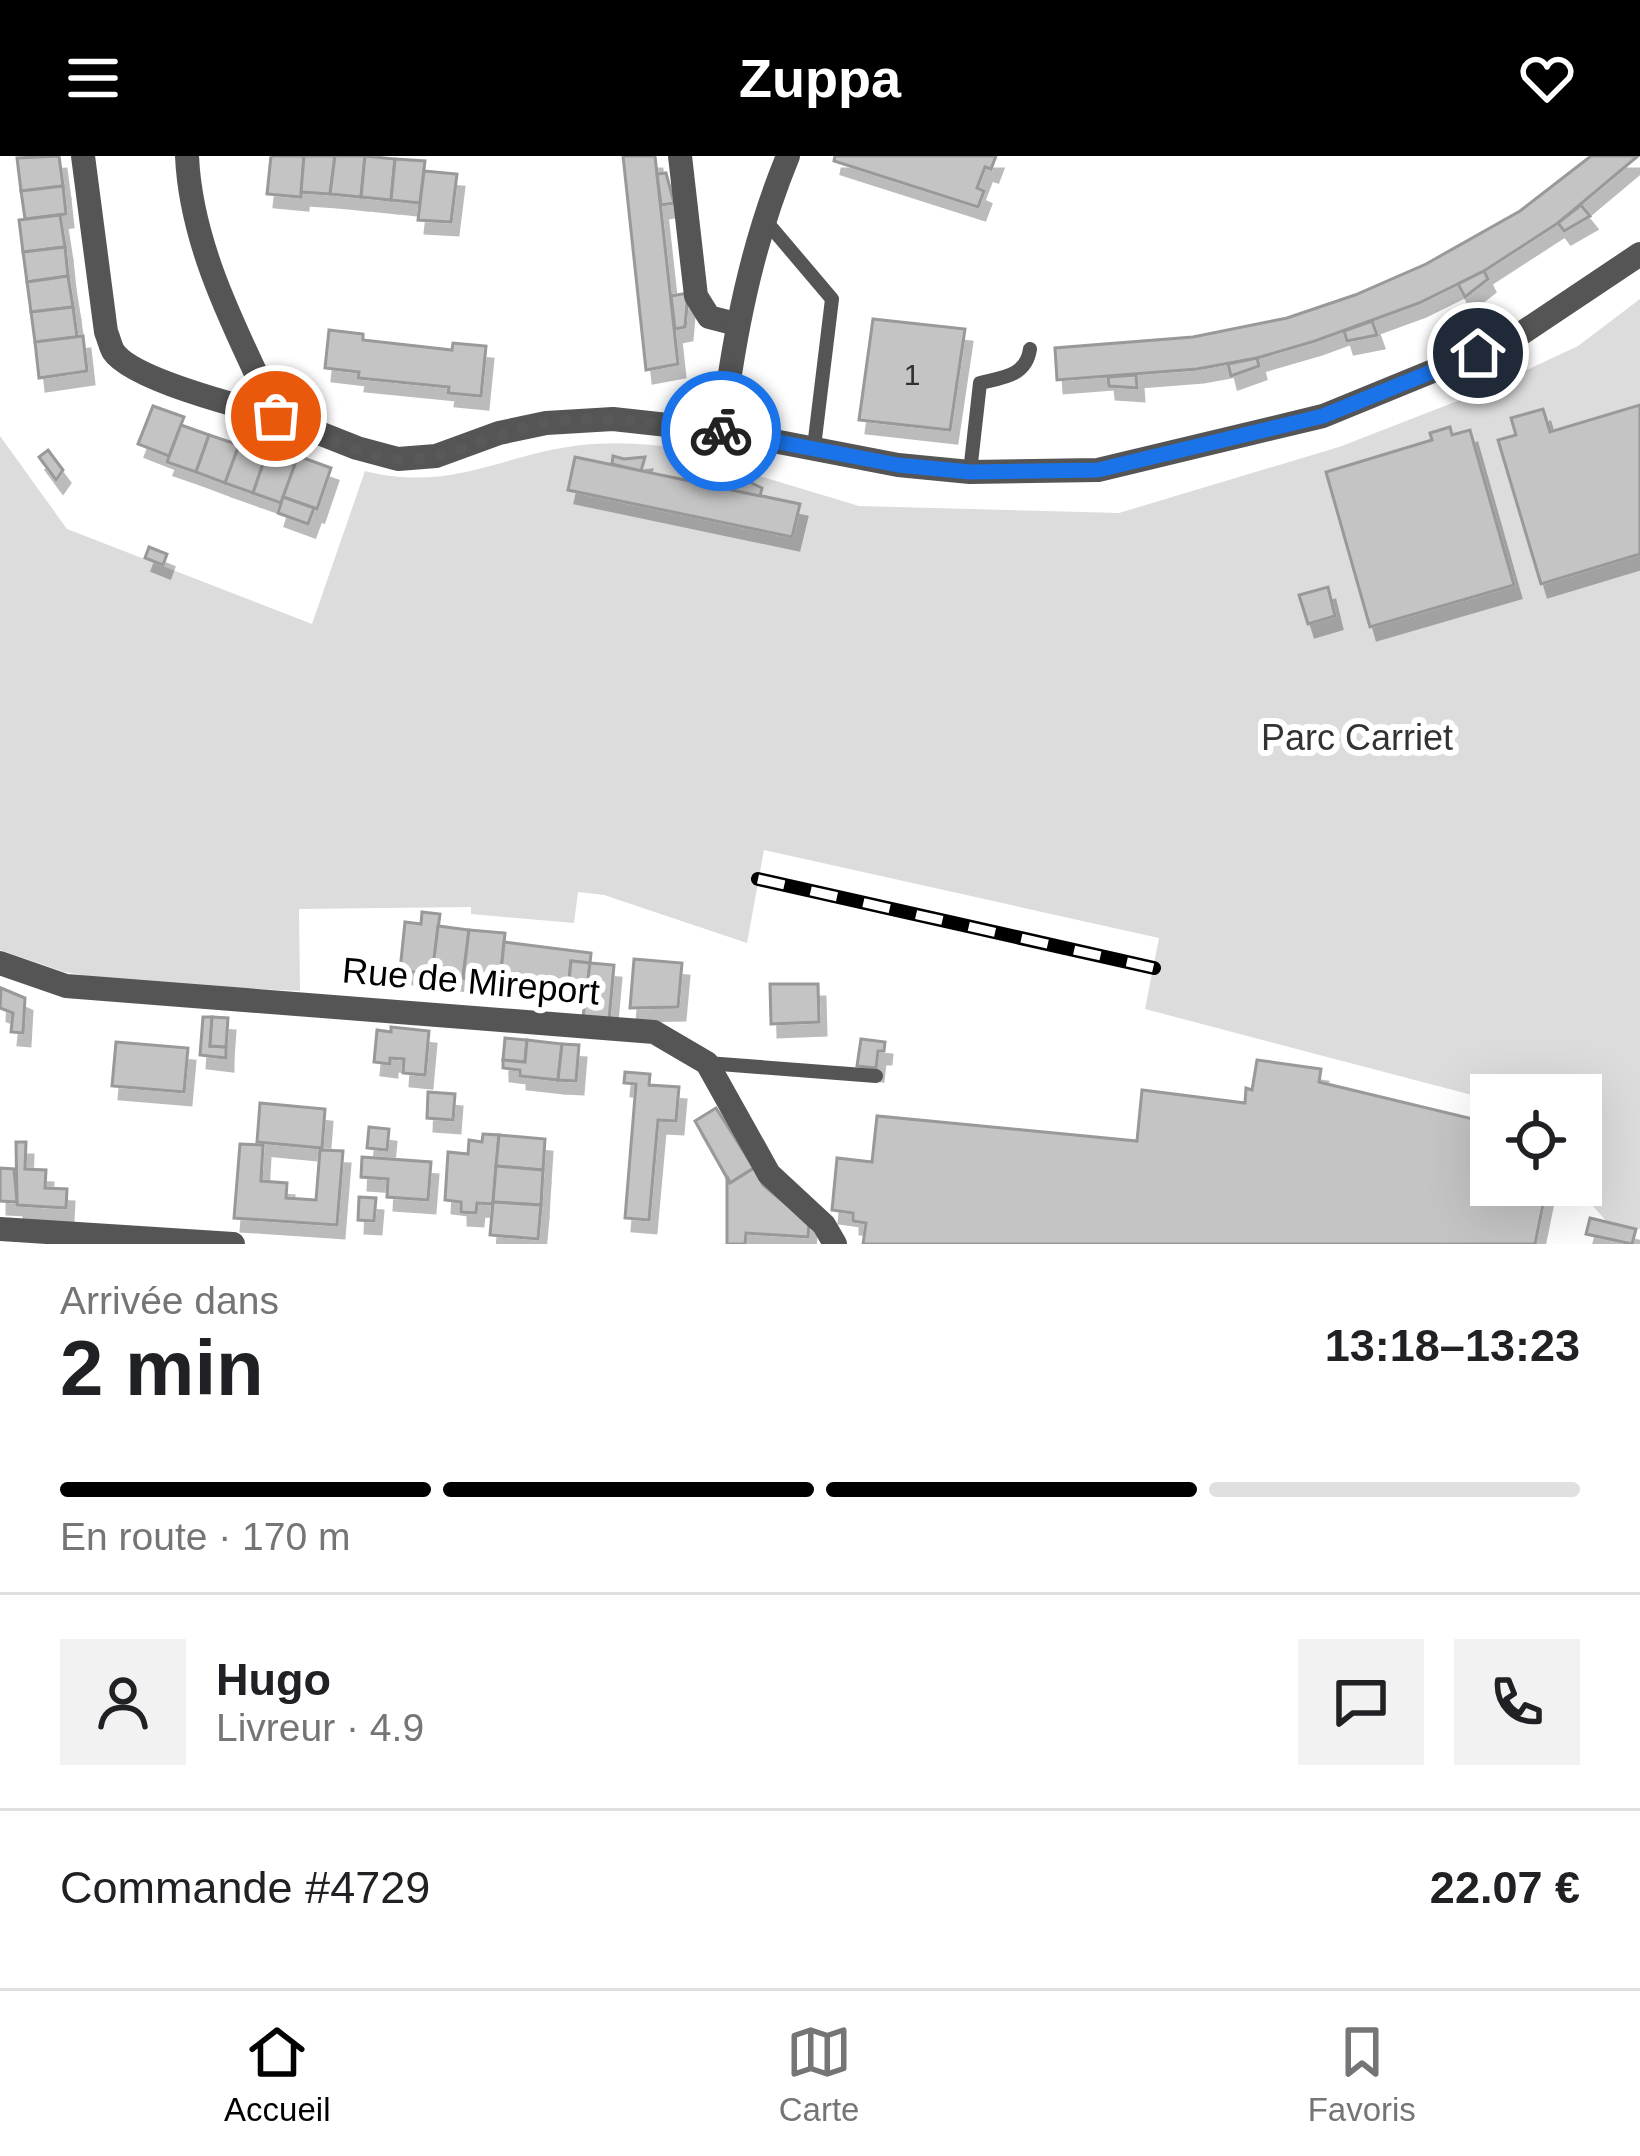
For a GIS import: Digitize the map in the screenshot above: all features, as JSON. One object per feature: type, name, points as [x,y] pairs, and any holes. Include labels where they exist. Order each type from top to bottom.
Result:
[{"type":"street","points":[[83,156],[106,332],[114,353],[136,370],[398,459],[436,456],[499,433],[546,423],[613,418],[722,431],[898,465],[970,472],[1098,470],[1323,416],[1516,337],[1640,254]]},
{"type":"street","points":[[187,156],[189,194],[219,290],[276,416]]},
{"type":"street","points":[[680,156],[695,296],[709,317],[736,324]]},
{"type":"street","points":[[722,431],[736,324],[763,218],[788,156]]},
{"type":"street","name":"Rue de Mireport","points":[[0,963],[66,986],[654,1032],[707,1063]]},
{"type":"street","points":[[707,1063],[770,1174],[824,1225],[836,1244]]},
{"type":"street","points":[[0,1229],[233,1244]]},
{"type":"lane","points":[[763,218],[832,299],[814,447]]},
{"type":"lane","points":[[970,472],[980,383],[1015,375],[1028,364],[1030,349]]},
{"type":"lane","points":[[707,1063],[877,1076]]},
{"type":"green space","name":"Parc Carriet","points":[[1640,299],[1640,1229],[1608,1223],[1593,1206],[1602,1206],[1602,1074],[1470,1074],[1470,1094],[1145,1009],[1159,938],[764,850],[747,943],[604,895],[578,892],[574,923],[471,914],[471,907],[299,909],[300,991],[121,982],[64,972],[0,950],[0,436],[67,529],[312,624],[365,471],[427,477],[562,448],[656,445],[758,464],[756,475],[859,506],[1119,513],[1339,447],[1473,395],[1578,346]]},
{"type":"building","points":[[59,156],[63,186],[21,191],[17,158]]},
{"type":"building","points":[[271,156],[304,156],[301,197],[267,194]]},
{"type":"building","points":[[304,156],[335,156],[330,194],[301,192]]},
{"type":"building","points":[[335,156],[365,156],[361,197],[330,194]]},
{"type":"building","points":[[365,156],[395,159],[391,200],[361,197]]},
{"type":"building","points":[[623,156],[655,156],[678,364],[646,370]]},
{"type":"building","points":[[835,156],[996,156],[991,169],[985,167],[977,188],[984,191],[978,207],[834,161]]},
{"type":"building","points":[[1591,156],[1638,156],[1558,223],[1484,271],[1419,303],[1257,358],[1197,369],[1057,380],[1055,348],[1193,337],[1287,318],[1355,295],[1426,264],[1520,211]]},
{"type":"building","points":[[395,159],[425,161],[420,203],[391,200]]},
{"type":"building","points":[[424,171],[457,174],[451,222],[418,220]]},
{"type":"building","points":[[666,173],[674,203],[661,205],[657,174]]},
{"type":"building","points":[[63,186],[66,214],[25,219],[21,191]]},
{"type":"building","points":[[1581,205],[1590,216],[1564,231],[1558,223]]},
{"type":"building","points":[[60,215],[65,247],[23,252],[19,220]]},
{"type":"building","points":[[65,247],[68,276],[27,282],[23,252]]},
{"type":"building","points":[[1484,271],[1488,279],[1465,297],[1458,284]]},
{"type":"building","points":[[68,276],[73,307],[31,312],[27,282]]},
{"type":"building","points":[[688,293],[685,327],[675,329],[671,296]]},
{"type":"building","points":[[73,307],[77,337],[35,342],[31,312]]},
{"type":"building","points":[[873,319],[965,329],[950,430],[859,420]]},
{"type":"building","points":[[1372,321],[1377,335],[1347,341],[1344,331]]},
{"type":"building","points":[[329,330],[363,334],[363,340],[452,350],[453,343],[486,346],[481,396],[448,393],[449,387],[358,378],[359,372],[325,368]]},
{"type":"building","points":[[83,336],[87,371],[39,378],[35,342]]},
{"type":"building","points":[[1257,358],[1259,366],[1231,376],[1228,364]]},
{"type":"building","points":[[1136,375],[1137,388],[1109,386],[1108,377]]},
{"type":"building","points":[[1640,405],[1640,554],[1541,584],[1498,440],[1516,435],[1511,418],[1543,409],[1550,432]]},
{"type":"building","points":[[153,406],[184,417],[169,456],[138,444]]},
{"type":"building","points":[[181,425],[209,435],[196,472],[167,462]]},
{"type":"building","points":[[1450,427],[1452,435],[1470,430],[1514,585],[1370,627],[1326,472],[1432,440],[1430,433]]},
{"type":"building","points":[[209,435],[239,445],[225,483],[196,472]]},
{"type":"building","points":[[239,445],[266,455],[253,493],[225,483]]},
{"type":"building","points":[[48,450],[63,470],[56,480],[39,457]]},
{"type":"building","points":[[266,455],[295,465],[281,503],[253,493]]},
{"type":"building","points":[[298,456],[331,468],[317,509],[283,497]]},
{"type":"building","points":[[613,456],[645,457],[641,471],[612,464]]},
{"type":"building","points":[[575,457],[800,504],[792,537],[568,490]]},
{"type":"building","points":[[735,475],[762,488],[760,496],[732,490]]},
{"type":"building","points":[[283,497],[314,508],[308,524],[278,513]]},
{"type":"building","points":[[149,547],[167,554],[163,565],[145,558]]},
{"type":"building","points":[[1328,587],[1335,616],[1308,624],[1299,595]]},
{"type":"building","points":[[422,912],[440,914],[432,975],[400,970],[405,922],[421,924]]},
{"type":"building","points":[[438,926],[469,930],[463,978],[432,975]]},
{"type":"building","points":[[469,930],[505,933],[500,982],[463,978]]},
{"type":"building","points":[[504,942],[591,953],[590,963],[571,961],[568,991],[500,982]]},
{"type":"building","points":[[634,959],[682,963],[678,1007],[630,1008]]},
{"type":"building","points":[[571,961],[590,963],[587,993],[568,991]]},
{"type":"building","points":[[590,963],[614,965],[609,1020],[583,1017]]},
{"type":"building","points":[[770,984],[818,984],[819,1022],[771,1024]]},
{"type":"building","points":[[1,988],[25,998],[23,1033],[11,1032],[13,1013],[0,1008]]},
{"type":"building","points":[[203,1017],[212,1017],[210,1046],[226,1047],[226,1058],[200,1055]]},
{"type":"building","points":[[212,1017],[228,1018],[226,1047],[210,1046]]},
{"type":"building","points":[[391,1027],[429,1031],[425,1075],[403,1073],[404,1059],[374,1062],[377,1030],[391,1032]]},
{"type":"building","points":[[505,1038],[527,1040],[525,1062],[503,1060]]},
{"type":"building","points":[[861,1039],[885,1042],[884,1051],[878,1051],[876,1068],[857,1066]]},
{"type":"building","points":[[527,1040],[562,1044],[558,1080],[520,1076],[520,1070],[503,1068],[503,1060],[525,1062]]},
{"type":"building","points":[[116,1042],[188,1048],[184,1092],[112,1086]]},
{"type":"building","points":[[562,1044],[579,1045],[576,1081],[558,1080]]},
{"type":"building","points":[[1257,1060],[1321,1069],[1319,1082],[1470,1118],[1470,1206],[1543,1206],[1535,1244],[863,1244],[866,1223],[853,1221],[853,1213],[832,1210],[837,1158],[872,1162],[877,1116],[1137,1141],[1142,1090],[1245,1103],[1246,1088],[1252,1090]]},
{"type":"building","points":[[625,1072],[650,1074],[649,1085],[679,1087],[676,1121],[658,1120],[649,1220],[625,1218],[636,1084],[624,1083]]},
{"type":"building","points":[[428,1092],[455,1094],[453,1120],[427,1118]]},
{"type":"building","points":[[260,1103],[325,1109],[322,1148],[257,1142]]},
{"type":"building","points":[[716,1108],[754,1168],[730,1183],[695,1121]]},
{"type":"building","points":[[369,1127],[389,1129],[387,1150],[367,1148]]},
{"type":"building","points":[[483,1134],[499,1135],[493,1204],[477,1203],[476,1213],[461,1212],[461,1202],[445,1200],[448,1152],[468,1154],[469,1140],[482,1142]]},
{"type":"building","points":[[499,1135],[545,1139],[543,1170],[496,1166]]},
{"type":"building","points":[[16,1142],[26,1142],[25,1169],[46,1170],[45,1188],[67,1189],[66,1208],[17,1205]]},
{"type":"building","points":[[240,1144],[263,1145],[261,1181],[287,1183],[286,1198],[316,1200],[320,1150],[343,1151],[337,1225],[234,1218]]},
{"type":"building","points":[[362,1157],[431,1162],[428,1200],[387,1197],[388,1179],[361,1177]]},
{"type":"building","points":[[496,1166],[543,1170],[541,1205],[493,1202]]},
{"type":"building","points":[[0,1168],[14,1169],[17,1202],[0,1201]]},
{"type":"building","points":[[754,1168],[763,1185],[809,1223],[808,1237],[746,1233],[745,1244],[727,1244],[727,1176],[730,1183]]},
{"type":"building","points":[[359,1197],[376,1198],[374,1221],[358,1220]]},
{"type":"building","points":[[493,1202],[541,1205],[538,1239],[490,1235]]},
{"type":"building","points":[[1590,1218],[1636,1229],[1632,1244],[1586,1234]]},
{"type":"railway","points":[[758,879],[1154,968]]},
{"type":"way so far","points":[[276,416],[398,459],[436,456],[499,433],[546,423],[613,418],[721,431]]},
{"type":"route","points":[[721,431],[898,465],[970,472],[1098,470],[1323,416],[1478,353]]}]
